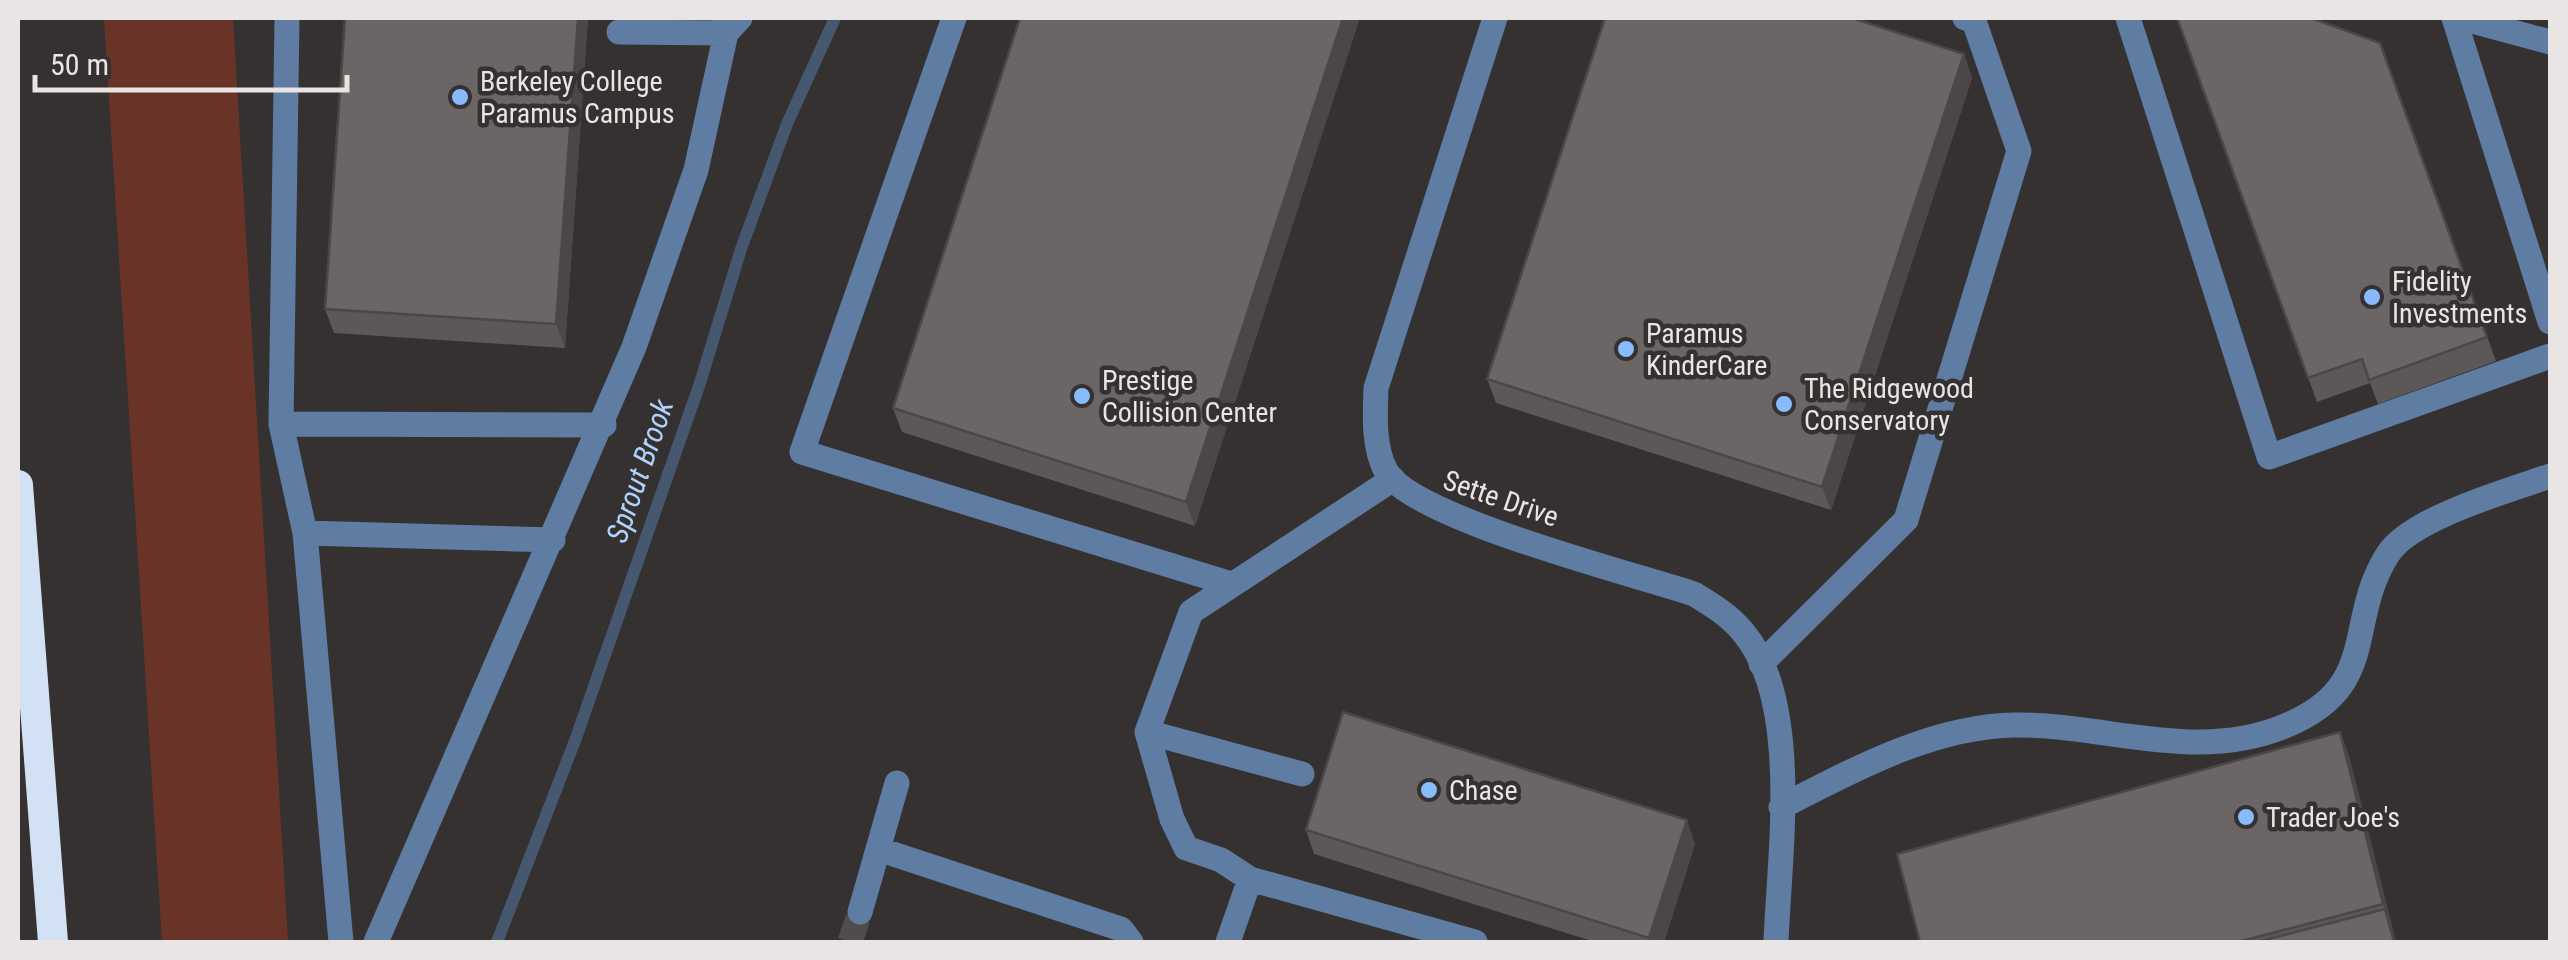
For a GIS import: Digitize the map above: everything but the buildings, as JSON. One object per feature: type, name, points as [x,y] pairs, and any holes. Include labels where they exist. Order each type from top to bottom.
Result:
[{"type":"highway","points":[[18,484],[53,942]]},
{"type":"street","points":[[287,18],[281,424],[305,532],[341,942]]},
{"type":"street","points":[[954,18],[802,452],[1232,584]]},
{"type":"street","points":[[1474,942],[1250,879],[1221,860],[1186,848],[1172,820],[1147,732],[1191,612],[1393,479],[1385,470],[1375,424],[1376,388],[1495,18]]},
{"type":"street","points":[[1760,664],[1906,520],[2019,151],[1974,21],[1964,18]]},
{"type":"street","points":[[2128,18],[2268,457],[2550,356]]},
{"type":"street","points":[[2458,18],[2550,42]]},
{"type":"street","points":[[2458,18],[2550,322]]},
{"type":"street","points":[[376,942],[604,424],[696,170],[730,23],[619,32]]},
{"type":"street","points":[[281,424],[604,424]]},
{"type":"street","points":[[1781,807],[1857,768],[1927,742],[2011,725],[2078,728],[2144,741],[2230,743],[2286,726],[2327,700],[2353,672],[2367,603],[2389,551],[2421,526],[2550,476]]},
{"type":"street","name":"Sette Drive","points":[[1393,479],[1407,495],[1447,514],[1694,594],[1723,612],[1745,634],[1777,714],[1781,807],[1776,942]]},
{"type":"street","points":[[305,532],[553,540]]},
{"type":"street","points":[[1147,732],[1302,774]]},
{"type":"street","points":[[860,912],[897,783]]},
{"type":"street","points":[[878,850],[1121,930],[1132,942]]},
{"type":"street","points":[[1228,942],[1250,879]]},
{"type":"shaded area","points":[[104,18],[233,18],[288,942],[162,942]]},
{"type":"waterway","name":"Sprout Brook","points":[[497,942],[576,738],[700,383],[741,249],[787,124],[835,18]]},
{"type":"tunnel","points":[[850,942],[860,912]]},
{"type":"place","name":"Berkeley College Paramus Campus","points":[[460,97]]},
{"type":"place","name":"Fidelity Investments","points":[[2372,297]]},
{"type":"place","name":"Paramus KinderCare","points":[[1626,349]]},
{"type":"place","name":"Prestige Collision Center","points":[[1082,396]]},
{"type":"place","name":"The Ridgewood Conservatory","points":[[1784,404]]},
{"type":"place","name":"Chase","points":[[1429,790]]},
{"type":"place","name":"Trader Joe's","points":[[2246,817]]}]
